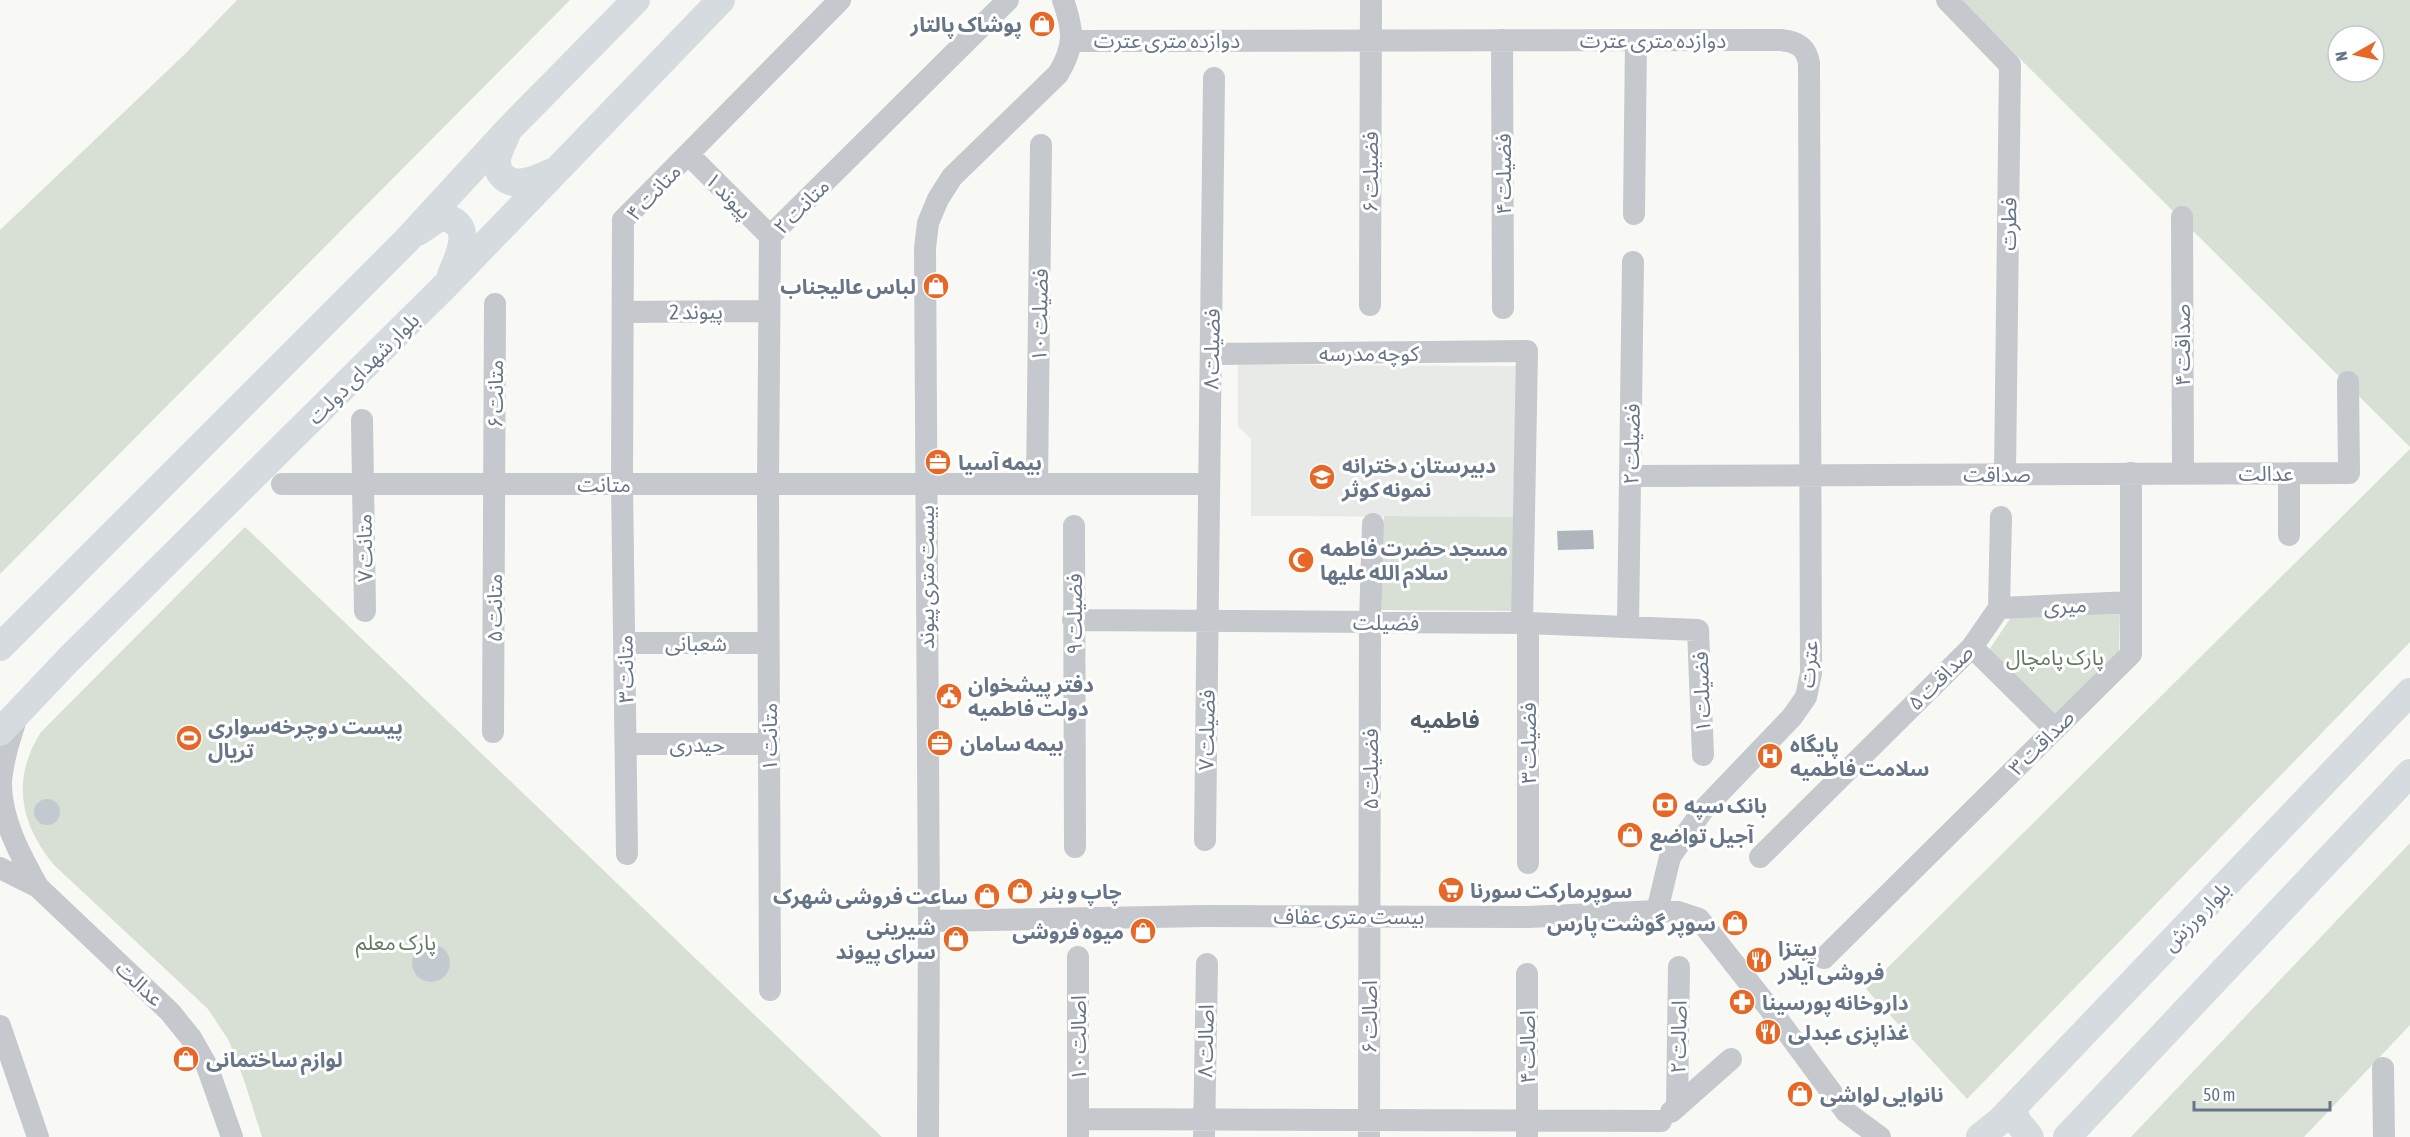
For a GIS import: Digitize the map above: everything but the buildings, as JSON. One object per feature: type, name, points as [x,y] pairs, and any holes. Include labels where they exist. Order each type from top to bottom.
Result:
[{"type":"main road","points":[[0,647],[406,241],[510,128],[636,0]]},
{"type":"main road","name":"بلوار شهدای دولت","points":[[9,722],[76,652],[446,285],[721,0]]},
{"type":"main road","points":[[510,128],[498,155],[497,166],[503,178],[513,183],[525,182],[553,172]]},
{"type":"main road","points":[[406,241],[440,217],[449,218],[458,225],[464,235],[461,251],[446,285]]},
{"type":"main road","name":"بلوار ورزش","points":[[1980,1137],[2013,1108],[2410,692]]},
{"type":"main road","points":[[2067,1137],[2410,773]]},
{"type":"main road","points":[[2013,1108],[2017,1121],[2030,1137]]},
{"type":"street","name":"متانت ۴","points":[[622,484],[623,220],[840,0]]},
{"type":"street","name":"متانت ۲","points":[[768,484],[770,236],[1008,0]]},
{"type":"street","points":[[1063,0],[1070,21],[1072,41]]},
{"type":"street","name":"فضیلت ۶","points":[[1370,305],[1371,0]]},
{"type":"street","name":"فطرت","points":[[1947,0],[2010,65],[2005,474]]},
{"type":"street","name":"فضیلت ۴","points":[[1502,40],[1503,308]]},
{"type":"street","points":[[1634,214],[1636,40]]},
{"type":"street","name":"دوازده متری عترت","points":[[1072,41],[1781,40],[1801,45],[1807,52],[1809,63],[1811,474]]},
{"type":"street","name":"بیست متری پیوند","points":[[928,1137],[925,248],[928,223],[938,199],[952,177],[1058,74],[1068,57],[1072,41]]},
{"type":"street","name":"فضیلت ۸","points":[[1208,620],[1214,78]]},
{"type":"street","name":"فضیلت ۱۰","points":[[1037,484],[1041,145]]},
{"type":"street","name":"پیوند ۱","points":[[688,154],[770,236]]},
{"type":"street","name":"صداقت ۴","points":[[2182,217],[2183,473]]},
{"type":"street","name":"فضیلت ۲","points":[[1628,626],[1633,262]]},
{"type":"street","name":"متانت ۶","points":[[495,304],[495,484]]},
{"type":"street","name":"پیوند 2","points":[[623,312],[769,311]]},
{"type":"street","name":"کوچه مدرسه","points":[[1211,354],[1527,351]]},
{"type":"street","name":"فضیلت ۳","points":[[1527,351],[1525,623],[1528,863]]},
{"type":"street","name":"عدالت","points":[[2183,473],[2349,473],[2348,382]]},
{"type":"street","name":"متانت ۷","points":[[362,420],[365,611]]},
{"type":"street","name":"صداقت ۳","points":[[1824,958],[2131,654],[2131,473]]},
{"type":"street","name":"صداقت","points":[[1811,474],[2183,473]]},
{"type":"street","points":[[2289,473],[2289,535]]},
{"type":"street","points":[[1631,476],[1811,474]]},
{"type":"street","name":"عترت","points":[[1657,911],[1670,857],[1702,810],[1792,717],[1806,697],[1811,673],[1811,474]]},
{"type":"street","name":"متانت","points":[[282,484],[926,484]]},
{"type":"street","name":"متانت ۵","points":[[493,732],[495,484]]},
{"type":"street","name":"متانت ۳","points":[[622,484],[627,854]]},
{"type":"street","name":"متانت ۱","points":[[768,484],[770,990]]},
{"type":"street","points":[[926,484],[1209,484]]},
{"type":"street","points":[[1999,608],[2001,517]]},
{"type":"street","name":"فضیلت ۵","points":[[1369,916],[1372,524]]},
{"type":"street","name":"فضیلت ۹","points":[[1074,526],[1075,847]]},
{"type":"street","name":"میری","points":[[1999,608],[2132,602]]},
{"type":"street","name":"صداقت ۵","points":[[1760,857],[1972,647],[1999,608]]},
{"type":"street","name":"فضیلت","points":[[1073,620],[1525,623],[1698,630]]},
{"type":"street","name":"فضیلت ۷","points":[[1205,840],[1208,620]]},
{"type":"street","name":"فضیلت ۱","points":[[1698,630],[1703,755]]},
{"type":"street","name":"شعبانی","points":[[624,643],[768,643]]},
{"type":"street","points":[[1972,647],[2055,729]]},
{"type":"street","points":[[9,722],[0,784],[3,811],[10,831],[38,887]]},
{"type":"street","name":"حیدری","points":[[626,744],[769,744]]},
{"type":"street","name":"عدالت","points":[[0,868],[38,887],[170,1012],[191,1038],[207,1065],[232,1137]]},
{"type":"street","name":"بیست متری عفاف","points":[[929,921],[1205,915],[1528,917],[1678,912],[1699,919],[1773,1013],[1846,1112],[1880,1137]]},
{"type":"street","name":"اصالت ۶","points":[[1369,916],[1369,1128]]},
{"type":"street","name":"اصالت ۱۰","points":[[1078,957],[1078,1128]]},
{"type":"street","name":"اصالت ۸","points":[[1204,1128],[1207,964]]},
{"type":"street","name":"اصالت ۲","points":[[1666,1122],[1679,967]]},
{"type":"street","name":"اصالت ۴","points":[[1527,974],[1527,1129]]},
{"type":"street","points":[[0,1026],[38,1137]]},
{"type":"street","points":[[1078,1128],[1527,1129],[1666,1122],[1731,1059]]},
{"type":"street","points":[[2382,1068],[2384,1137]]},
{"type":"street","points":[[1846,1112],[1850,1137]]},
{"type":"shaded area","points":[[1238,365],[1516,366],[1516,517],[1251,516],[1251,439],[1238,426]]},
{"type":"shaded area","points":[[47,799],[57,802],[60,812],[57,822],[47,825],[37,822],[34,812],[37,802]]},
{"type":"shaded area","points":[[431,944],[445,949],[450,963],[445,977],[431,982],[417,977],[412,963],[417,949]]},
{"type":"green space","points":[[237,0],[570,0],[0,574],[0,230],[185,54]]},
{"type":"green space","points":[[1961,0],[2410,0],[2410,447]]},
{"type":"green space","points":[[2410,449],[2410,642],[1967,1099],[1866,989]]},
{"type":"green space","points":[[1384,516],[1516,517],[1515,611],[1381,610]]},
{"type":"green space","name":"پارک معلم","points":[[245,527],[882,1137],[262,1137],[229,1041],[208,1009],[54,865],[33,834],[27,817],[23,784],[26,767],[41,732]]},
{"type":"green space","name":"پارک پامچال","points":[[2120,612],[2119,652],[2054,716],[1989,650],[2011,617]]},
{"type":"green space","points":[[2410,843],[2410,1025],[2304,1137],[2131,1137]]},
{"type":"place","name":"پوشاک پالتار","points":[[1042,24]]},
{"type":"place","name":"لباس عالیجناب","points":[[936,286]]},
{"type":"place","name":"بیمه آسیا","points":[[938,462]]},
{"type":"place","name":"دبیرستان دخترانه نمونه کوثر","points":[[1322,477]]},
{"type":"place","name":"مسجد حضرت فاطمه سلام الله علیها","points":[[1301,560]]},
{"type":"place","name":"دفتر پیشخوان دولت فاطمیه","points":[[949,696]]},
{"type":"place","name":"پیست دوچرخه‌سواری تریال","points":[[189,738]]},
{"type":"place","name":"بیمه سامان","points":[[940,743]]},
{"type":"place","name":"پایگاه سلامت فاطمیه","points":[[1770,756]]},
{"type":"place","name":"بانک سپه","points":[[1665,805]]},
{"type":"place","name":"آجیل تواضع","points":[[1630,835]]},
{"type":"place","name":"سوپرمارکت سورنا","points":[[1451,890]]},
{"type":"place","name":"چاپ و بنر","points":[[1020,891]]},
{"type":"place","name":"ساعت فروشی شهرک","points":[[987,896]]},
{"type":"place","name":"سوپر گوشت پارس","points":[[1735,923]]},
{"type":"place","name":"میوه فروشی","points":[[1143,931]]},
{"type":"place","name":"شیرینی سرای پیوند","points":[[956,939]]},
{"type":"place","name":"پیتزا فروشی آیلار","points":[[1759,960]]},
{"type":"place","name":"داروخانه پورسینا","points":[[1742,1002]]},
{"type":"place","name":"غذاپزی عبدلی","points":[[1768,1032]]},
{"type":"place","name":"لوازم ساختمانی","points":[[186,1059]]},
{"type":"place","name":"نانوایی لواشی","points":[[1800,1094]]},
{"type":"district","name":"فاطمیه","points":[[1445,720]]}]
